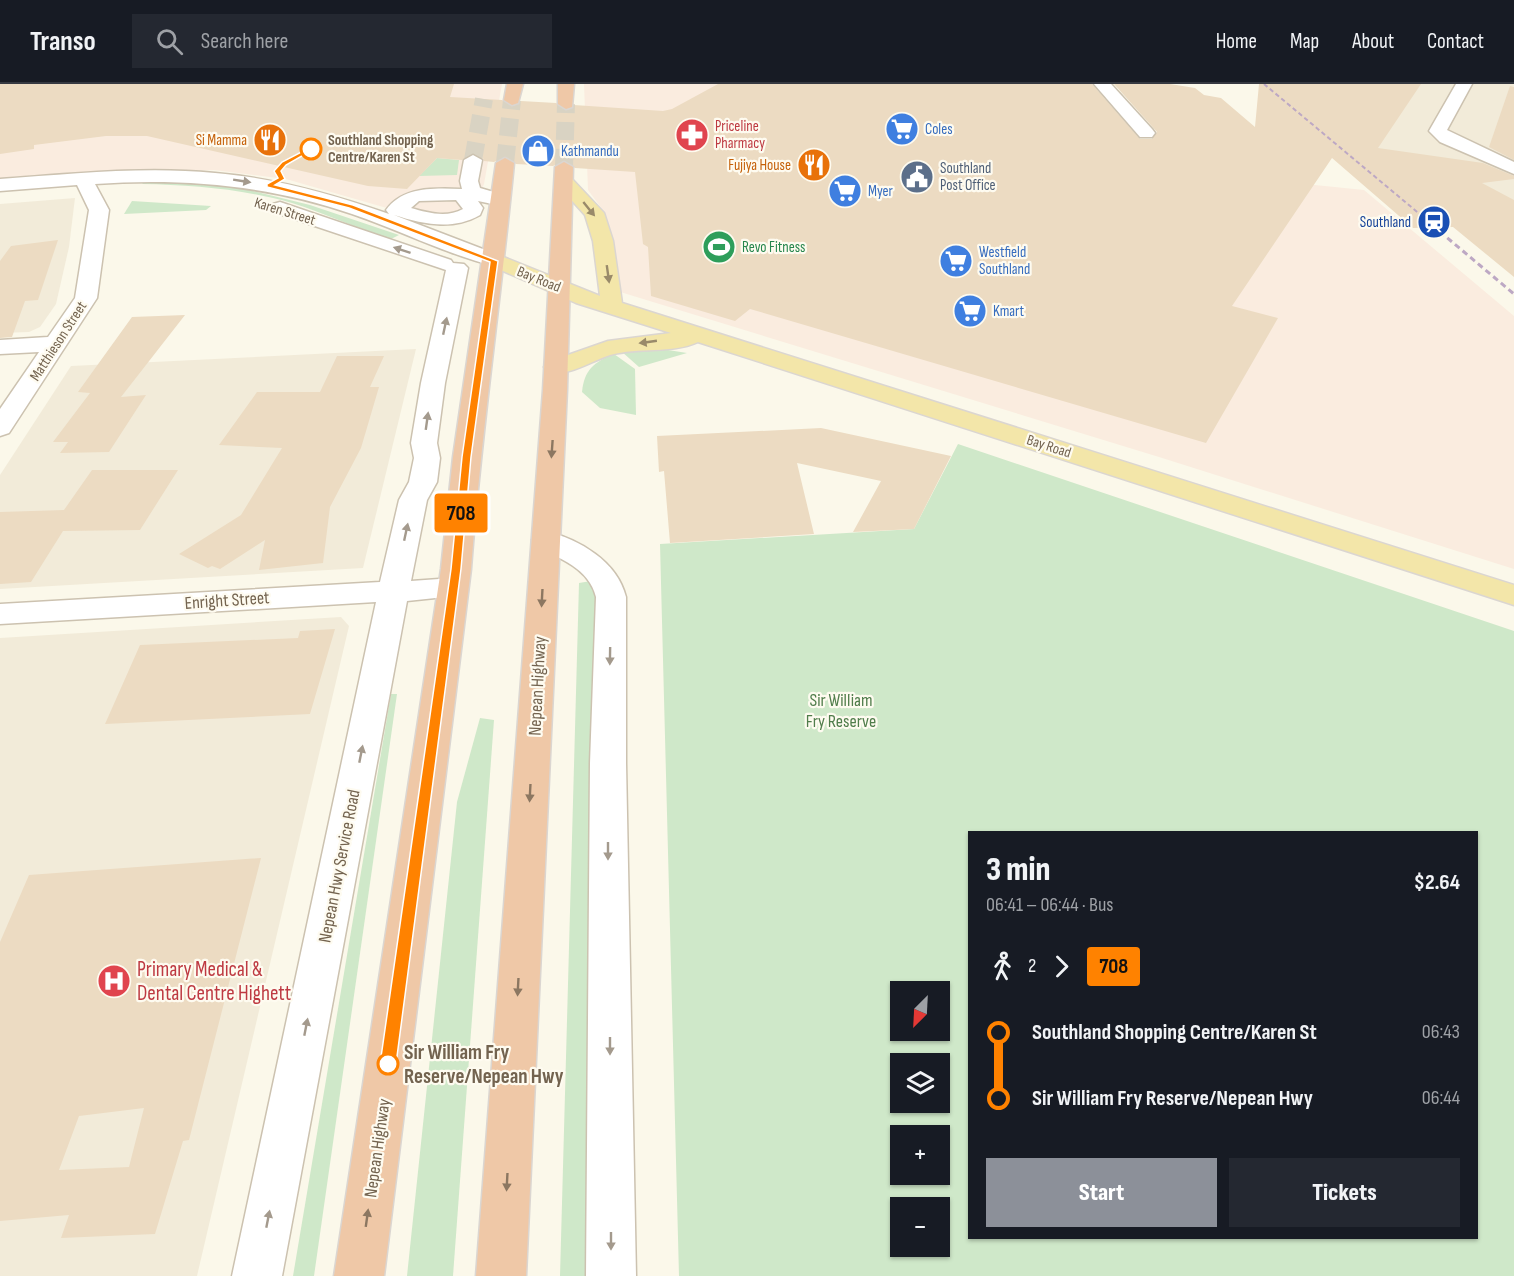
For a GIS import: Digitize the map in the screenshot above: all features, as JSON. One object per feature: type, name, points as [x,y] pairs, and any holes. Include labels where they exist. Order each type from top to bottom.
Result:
[{"type":"highway","points":[[512,100],[515,84]]},
{"type":"highway","points":[[566,84],[566,104]]},
{"type":"highway","name":"Nepean Highway","points":[[360,1276],[453,588],[466,457],[493,270],[505,163]]},
{"type":"highway","name":"Nepean Highway","points":[[501,1276],[546,540],[565,175]]},
{"type":"main road","points":[[565,175],[594,213],[603,241],[612,307]]},
{"type":"main road","name":"Karen Street","points":[[493,270],[559,290]]},
{"type":"main road","name":"Bay Road","points":[[559,290],[1514,595]]},
{"type":"main road","points":[[556,367],[608,348],[706,337]]},
{"type":"street","points":[[1102,84],[1146,133]]},
{"type":"street","points":[[1464,84],[1438,131],[1446,138],[1514,170]]},
{"type":"street","points":[[472,160],[469,181],[472,191],[501,206]]},
{"type":"street","name":"Karen Street","points":[[0,196],[97,189],[179,176],[250,183],[324,198],[406,226],[493,270]]},
{"type":"street","name":"Karen Street","points":[[0,185],[178,190],[251,200],[457,268],[493,270]]},
{"type":"street","name":"Matthieson Street","points":[[0,428],[86,298],[97,189]]},
{"type":"street","points":[[406,226],[456,222],[501,206]]},
{"type":"street","name":"Nepean Hwy Service Road","points":[[257,1276],[394,590],[413,500],[423,482],[427,458],[424,443],[432,383],[457,268]]},
{"type":"street","points":[[0,347],[57,344]]},
{"type":"street","points":[[427,458],[466,457]]},
{"type":"street","points":[[546,540],[589,562],[604,577],[611,597],[608,763],[611,1276]]},
{"type":"street","name":"Enright Street","points":[[0,614],[453,588]]},
{"type":"shaded area","points":[[0,84],[502,84],[484,184],[473,208],[464,217],[411,215],[286,179],[214,170],[0,179]]},
{"type":"shaded area","points":[[584,84],[896,84],[1060,132],[1315,185],[1364,190],[1514,316],[1514,569],[1159,457],[617,291],[612,238],[602,209],[588,190]]},
{"type":"shaded area","points":[[1289,84],[1514,84],[1514,265]]},
{"type":"shaded area","points":[[75,198],[69,247],[56,304],[40,327],[29,332],[0,333],[0,204]]},
{"type":"shaded area","points":[[416,349],[363,568],[0,589],[0,475],[71,366]]},
{"type":"shaded area","points":[[341,617],[349,626],[197,1276],[0,1276],[0,638]]},
{"type":"green space","points":[[437,158],[459,160],[457,175],[419,176]]},
{"type":"green space","points":[[146,180],[224,184],[310,205],[399,235],[391,239],[274,198],[218,189],[142,184]]},
{"type":"green space","points":[[132,201],[211,206],[206,210],[124,214]]},
{"type":"green space","points":[[649,347],[687,353],[639,367],[621,351]]},
{"type":"green space","points":[[614,354],[635,369],[636,415],[600,408],[582,392],[585,378],[591,368]]},
{"type":"green space","name":"Sir William Fry Reserve","points":[[958,444],[1514,631],[1514,1276],[679,1276],[660,544],[914,529]]},
{"type":"green space","points":[[591,581],[597,598],[592,1276],[560,1276],[579,583]]},
{"type":"green space","points":[[391,694],[397,694],[314,1276],[293,1276]]},
{"type":"green space","points":[[480,718],[494,720],[453,1276],[407,1276],[457,802]]},
{"type":"building","name":"Westfield Southland","points":[[0,84],[454,84],[450,97],[502,100],[511,107],[519,105],[521,101],[556,103],[567,111],[573,109],[574,105],[663,111],[672,109],[718,84],[1092,84],[1140,139],[1152,139],[1157,132],[1114,84],[1170,84],[1195,88],[1204,95],[1221,98],[1255,127],[1259,84],[1421,84],[1378,148],[1483,163],[1514,176],[1514,179],[1482,183],[1514,200],[1514,277],[1453,227],[1413,228],[1332,158],[1232,306],[1278,318],[1206,443],[750,309],[735,321],[651,296],[648,247],[643,244],[635,172],[575,168],[565,160],[553,166],[516,164],[506,156],[494,162],[484,161],[483,158],[472,153],[462,160],[437,158],[407,189],[368,186],[147,136],[106,136],[34,145],[34,149],[0,154]]},
{"type":"building","points":[[1510,86],[1514,87],[1514,160],[1489,147]]},
{"type":"building","points":[[58,240],[38,300],[25,301],[12,337],[0,338],[0,261],[11,246]]},
{"type":"building","points":[[185,315],[121,397],[146,395],[109,452],[60,453],[68,442],[53,442],[90,393],[78,392],[132,317]]},
{"type":"building","points":[[337,356],[384,356],[370,387],[379,387],[361,448],[330,507],[323,563],[259,570],[265,540],[220,569],[212,566],[208,568],[179,554],[241,515],[282,448],[219,445],[257,392],[320,392]]},
{"type":"building","points":[[821,428],[951,456],[914,529],[853,532],[881,481],[797,463],[814,534],[670,543],[664,471],[659,472],[657,436]]},
{"type":"building","points":[[92,470],[178,470],[140,530],[63,531],[31,582],[0,584],[0,512],[64,510]]},
{"type":"building","points":[[335,629],[310,714],[105,724],[140,645],[298,638],[300,631]]},
{"type":"building","points":[[261,858],[189,1140],[183,1141],[155,1234],[61,1238],[69,1215],[0,1221],[0,942],[29,875]],"holes":[[[144,1108],[129,1167],[59,1170],[79,1116]]]},
{"type":"tunnel","points":[[473,160],[484,99]]},
{"type":"tunnel","points":[[505,163],[512,100]]},
{"type":"tunnel","points":[[564,167],[566,104]]},
{"type":"railway","points":[[1264,84],[1434,226]]},
{"type":"railway","points":[[1432,225],[1514,294]]},
{"type":"bus line","name":"708","points":[[311,149],[284,163],[278,171],[281,179],[269,186],[324,198],[406,226],[494,261],[466,457],[456,569],[388,1064]]},
{"type":"place","name":"Coles","points":[[902,129]]},
{"type":"place","name":"Priceline Pharmacy","points":[[692,135]]},
{"type":"place","name":"Si Mamma","points":[[270,140]]},
{"type":"place","name":"Southland Shopping Centre/Karen St","points":[[311,149]]},
{"type":"place","name":"Kathmandu","points":[[538,151]]},
{"type":"place","name":"Fujiya House","points":[[814,165]]},
{"type":"place","name":"Southland Post Office","points":[[917,177]]},
{"type":"place","name":"Myer","points":[[845,191]]},
{"type":"place","name":"Southland","points":[[1434,222]]},
{"type":"place","name":"Revo Fitness","points":[[719,247]]},
{"type":"place","name":"Westfield Southland","points":[[956,261]]},
{"type":"place","name":"Kmart","points":[[970,311]]},
{"type":"place","name":"Primary Medical & Dental Centre Highett","points":[[114,981]]},
{"type":"place","name":"Sir William Fry Reserve/Nepean Hwy","points":[[388,1064]]}]
